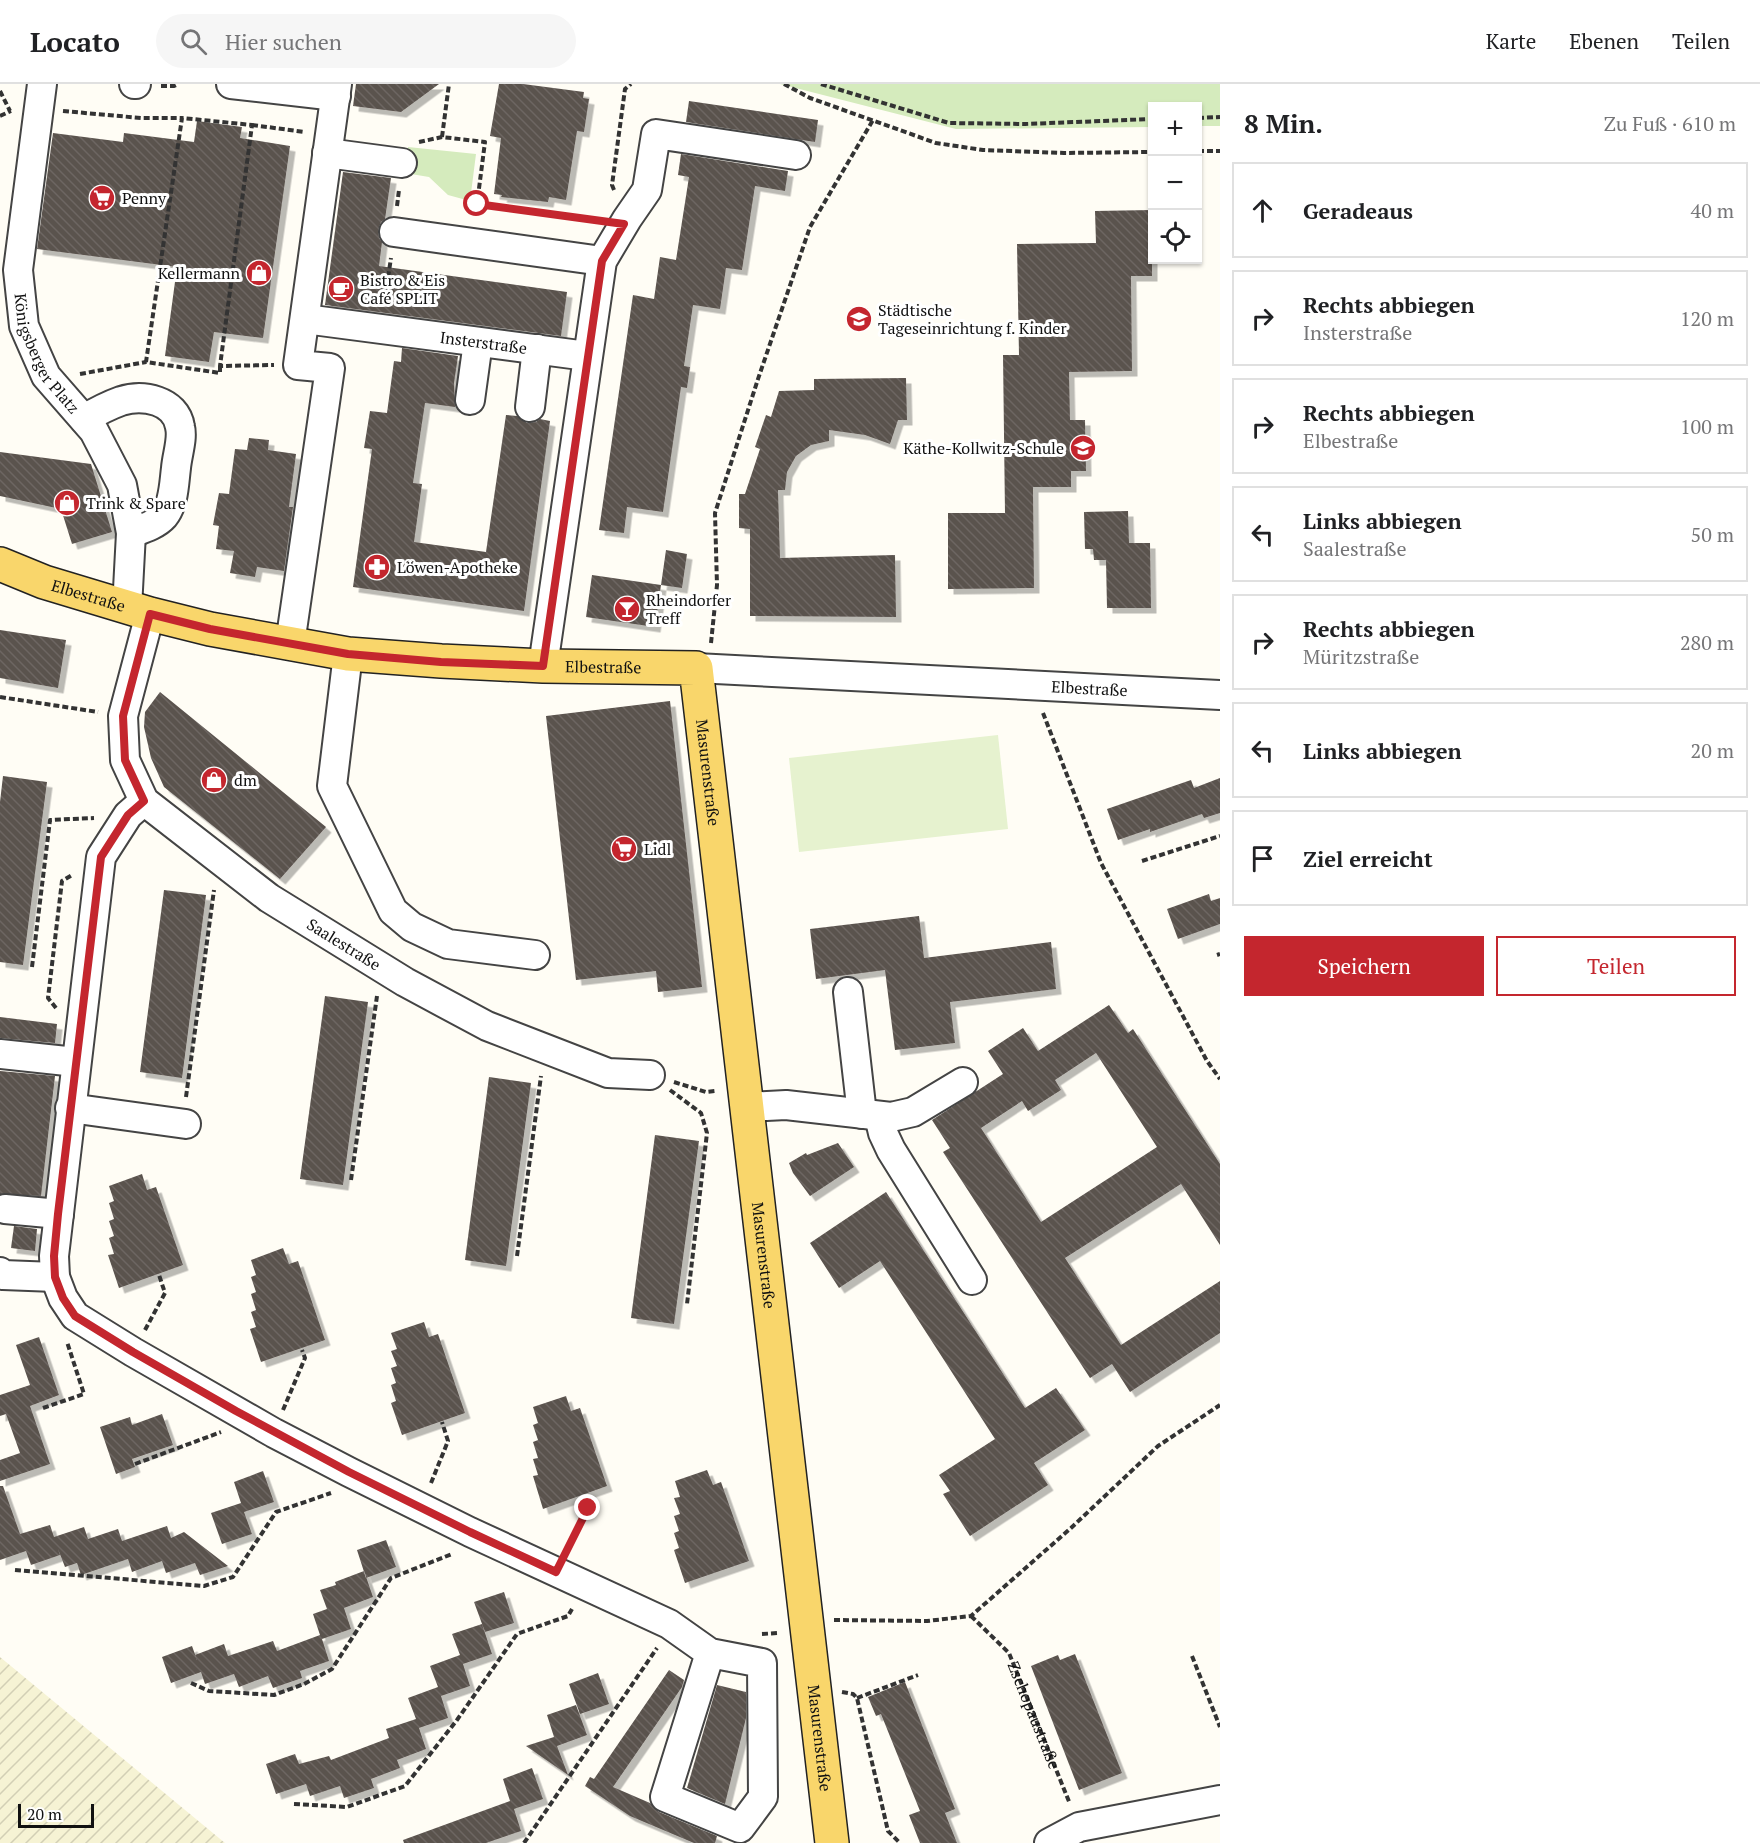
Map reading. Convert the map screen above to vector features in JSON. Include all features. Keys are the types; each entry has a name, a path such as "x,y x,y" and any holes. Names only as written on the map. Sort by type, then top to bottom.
{"main road":[{"name":"Elbestraße","path":"0,564 44,582 139,611 210,629 348,654 441,662 702,668"},
{"name":"Masurenstraße","path":"702,668 747,1107 832,1843"}],"street":[{"path":"231,84 336,90 298,364 330,368 290,644"},
{"name":"Königsberger Platz","path":"40,96 18,270 24,326 46,376 94,431 122,485 132,534 139,611"},
{"path":"543,666 602,261 646,190 656,135 796,155"},
{"path":"328,144 402,162"},
{"path":"394,232 602,261"},
{"name":"Insterstraße","path":"304,319 587,356"},
{"path":"470,400 478,342"},
{"path":"530,407 537,350"},
{"path":"84,419 124,400 148,399 169,405 178,416 181,429 171,504 164,516 151,526 132,534"},
{"name":"Saalestraße","path":"139,611 123,716 125,760 136,808 218,860 269,898 381,968 487,1026 608,1073 650,1075"},
{"path":"348,654 332,786 393,911 412,927 448,944 535,955"},
{"name":"Elbestraße","path":"702,668 1220,695"},
{"path":"136,808 101,857 70,1108 54,1256 55,1277 63,1298 75,1316 274,1433 420,1508 669,1624 710,1653 762,1663 763,1797 740,1828 665,1797 710,1653"},
{"path":"848,992 871,1115 972,1280"},
{"path":"0,1054 76,1062"},
{"path":"747,1107 786,1105 891,1117 913,1112 963,1082"},
{"path":"70,1108 186,1124"},
{"path":"5,1209 58,1214"},
{"path":"0,1272 3,1275 55,1277"},
{"path":"1049,1843 1079,1827 1220,1800"}],"path":[{"path":"449,84 442,137 485,142 477,204 625,222 612,185 625,89 631,84"},
{"path":"784,84 810,98 936,143 983,150 1064,153 1148,152"},
{"path":"821,84 950,123 1025,124 1148,119"},
{"path":"0,91 10,111"},
{"path":"40,96 141,118 182,118 252,125 328,144"},
{"path":"1202,118 1220,117"},
{"path":"146,362 182,118"},
{"path":"702,668 717,585 715,513 810,227 873,120"},
{"path":"58,390 82,373 146,362 220,373 252,125"},
{"path":"1202,151 1220,151"},
{"path":"220,366 298,364"},
{"path":"1042,685 1043,718 1101,863 1207,1061 1220,1079"},
{"path":"0,697 123,716"},
{"path":"32,967 50,820 136,808"},
{"path":"1142,861 1220,836"},
{"path":"186,1124 187,1089 218,860"},
{"path":"351,1180 381,968"},
{"path":"517,1256 545,1048"},
{"path":"650,1075 706,1092 717,1091"},
{"path":"650,1075 701,1113 706,1134 687,1304"},
{"path":"133,1352 165,1293 159,1275"},
{"path":"43,1408 84,1394 64,1333 75,1316"},
{"path":"274,1433 305,1358 302,1350"},
{"path":"806,1620 927,1621 971,1616 1071,1528 1158,1446 1220,1405"},
{"path":"135,1464 228,1430 236,1411"},
{"path":"420,1508 448,1442 442,1422"},
{"path":"15,1570 204,1586 233,1576 276,1512 340,1490 349,1472"},
{"path":"556,1572 588,1508 584,1497"},
{"path":"190,1683 208,1691 274,1695 304,1684 332,1669 391,1578 462,1550 470,1532"},
{"path":"294,1804 347,1807 405,1786 457,1720 517,1634 568,1616 597,1591"},
{"name":"Zschopaustraße","path":"971,1616 1009,1653 1079,1827"},
{"path":"524,1843 663,1640"},
{"path":"1192,1656 1220,1727"},
{"path":"857,1698 918,1675"},
{"path":"833,1690 853,1694 857,1698 888,1831 900,1843"}],"shaded area":[{"path":"0,1657 225,1843 0,1843"}],"green space":[{"path":"780,84 1220,84 1220,126 1202,126 1202,102 1148,102 1148,127 956,129"},
{"path":"408,147 476,154 470,201 448,195 429,177 405,173"},
{"path":"998,735 1008,829 799,852 789,758"}],"building":[{"path":"356,84 439,84 401,112 353,106"},
{"path":"499,84 523,84 584,92 583,98 589,99 584,132 577,131 566,200 549,197 548,202 501,197 502,195 494,194 501,138 490,136"},
{"path":"689,101 818,120 815,142 686,122"},
{"path":"197,121 242,127 240,138 290,146 263,338 214,332 209,362 165,356 177,267 37,249 53,133 123,142 124,133 194,142"},
{"path":"681,154 788,171 785,191 755,186 742,270 726,268 720,309 693,305 684,366 690,367 687,388 681,387 663,512 627,507 624,533 599,530 633,295 654,299 660,257 676,260 689,177 678,175"},
{"path":"343,172 391,178 385,219 378,230 382,242 379,266 567,292 561,336 325,305"},
{"path":"1148,210 1148,264 1152,264 1152,276 1131,276 1132,371 1069,372 1070,420 1085,420 1086,471 1071,471 1071,487 1033,487 1034,588 948,589 948,513 1005,513 1003,355 1019,355 1017,244 1096,243 1095,211"},
{"path":"402,348 458,356 454,383 455,407 425,403 413,483 422,484 414,542 486,552 506,415 517,416 527,423 540,419 550,421 524,611 353,587 372,449 364,448 370,411 387,413 394,361 401,362"},
{"path":"906,378 907,420 898,420 890,444 865,435 829,430 829,441 811,445 796,456 787,472 785,490 778,490 780,558 895,555 896,617 750,616 750,529 739,528 739,494 745,494 760,449 755,447 766,415 771,417 779,391 814,390 814,379"},
{"path":"249,438 269,440 268,450 296,454 289,507 293,507 284,571 257,567 255,577 230,573 234,551 216,549 219,526 213,525 219,493 229,494 235,449 247,450"},
{"name":"Trink & Spare","path":"0,452 91,464 112,532 72,544 61,509 0,496"},
{"path":"1128,511 1129,543 1150,543 1151,608 1107,608 1106,560 1094,560 1093,549 1085,549 1084,512"},
{"path":"666,550 687,554 682,588 661,585"},
{"path":"592,575 661,585 655,627 586,617"},
{"path":"0,630 66,640 58,688 0,678"},
{"name":"dm","path":"160,692 326,827 280,879 164,787 151,758 144,727 145,712"},
{"name":"Lidl","path":"670,701 702,987 658,992 656,971 576,980 546,716"},
{"path":"3,776 47,782 23,965 0,962 0,802"},
{"path":"1220,778 1220,813 1204,818 1202,814 1150,832 1150,829 1118,840 1107,809 1191,780 1194,788"},
{"path":"164,890 206,895 182,1078 140,1072"},
{"path":"1209,894 1211,901 1220,898 1220,924 1178,939 1167,909"},
{"path":"919,916 924,958 1051,942 1056,989 950,1002 955,1043 895,1050 885,970 816,979 810,929"},
{"path":"325,996 368,1002 343,1185 300,1179"},
{"path":"1109,1005 1128,1033 1133,1029 1220,1164 1220,1245 1181,1184 1065,1258 1121,1345 1220,1281 1220,1333 1130,1392 1112,1364 1090,1378 943,1152 950,1148 932,1120 1003,1074 988,1051 1023,1028 1038,1051","holes":["1096,1053 1157,1147 1041,1222 981,1128 1022,1101 1028,1111 1061,1090 1055,1080"]},
{"path":"0,1017 57,1024 55,1043 0,1038"},
{"path":"0,1071 55,1076 41,1196 0,1194"},
{"path":"489,1077 531,1083 506,1266 465,1260"},
{"path":"655,1135 699,1141 674,1324 631,1318"},
{"path":"838,1143 854,1167 810,1196 793,1173 789,1163 806,1153 807,1155"},
{"path":"142,1174 147,1190 156,1187 183,1265 119,1288 108,1255 114,1254 109,1238 114,1236 109,1221 114,1219 109,1203 114,1201 109,1186"},
{"path":"886,1192 1025,1408 1056,1388 1085,1430 1034,1463 1048,1485 970,1536 943,1494 950,1491 939,1475 995,1439 880,1261 839,1288 810,1243"},
{"path":"14,1226 37,1229 35,1251 11,1248"},
{"path":"283,1248 289,1264 298,1261 325,1340 261,1362 250,1329 256,1327 251,1312 256,1310 251,1294 256,1292 251,1277 256,1275 251,1260"},
{"path":"424,1322 429,1337 438,1334 465,1413 402,1435 391,1403 396,1401 391,1385 396,1383 391,1368 397,1366 391,1351 397,1349 391,1333"},
{"path":"39,1337 59,1395 30,1406 50,1464 0,1481 0,1460 20,1453 6,1414 0,1416 0,1395 30,1385 16,1345"},
{"path":"566,1396 571,1411 580,1408 607,1486 543,1509 533,1476 538,1475 533,1459 538,1458 533,1442 538,1440 533,1425 538,1423 533,1407"},
{"path":"162,1414 173,1445 132,1459 135,1467 116,1474 100,1427 130,1417 132,1425"},
{"path":"707,1470 713,1485 721,1482 749,1561 685,1583 674,1550 679,1548 674,1533 679,1531 674,1516 680,1514 674,1498 680,1497 675,1481"},
{"path":"263,1471 274,1502 244,1512 252,1534 222,1544 211,1513 241,1503 234,1482"},
{"path":"0,1486 3,1486 20,1534 50,1525 54,1537 84,1527 88,1539 118,1529 122,1541 167,1526 171,1538 184,1532 228,1566 200,1575 195,1563 166,1573 162,1561 132,1572 128,1559 81,1575 77,1563 65,1567 58,1549 60,1555 31,1565 26,1551 0,1560"},
{"path":"386,1540 396,1567 366,1578 357,1550"},
{"path":"364,1571 373,1597 344,1608 351,1629 322,1639 329,1661 300,1671 302,1678 273,1688 268,1676 239,1687 234,1674 205,1684 201,1672 171,1683 162,1657 192,1646 195,1655 224,1644 228,1656 273,1641 277,1651 320,1635 313,1614 327,1609 320,1590"},
{"path":"504,1592 514,1623 485,1632 474,1602"},
{"path":"482,1624 492,1654 463,1664 470,1686 441,1696 448,1718 419,1728 426,1749 397,1760 400,1768 371,1779 374,1788 344,1798 340,1786 310,1796 306,1784 276,1794 266,1764 295,1754 299,1764 329,1756 331,1760 389,1738 386,1729 416,1719 408,1698 438,1687 430,1666 460,1655 452,1634"},
{"path":"1075,1654 1122,1773 1079,1790 1031,1666 1058,1655 1060,1660"},
{"path":"669,1670 684,1680 682,1687 613,1787 650,1803 659,1812 717,1836 715,1843 694,1843 630,1816 585,1786 590,1777 594,1779"},
{"path":"598,1673 609,1704 580,1714 569,1684"},
{"path":"905,1682 955,1809 945,1813 957,1843 920,1843 909,1815 920,1811 881,1714 876,1716 868,1697"},
{"path":"717,1685 746,1692 746,1718 725,1804 687,1788"},
{"path":"576,1705 587,1735 557,1746 568,1775 526,1746 554,1737 547,1715"},
{"path":"532,1768 543,1799 514,1809 521,1831 486,1843 404,1843 403,1840 510,1801 503,1779"}],"place":[{"name":"Penny","path":"102,198"},
{"name":"Kellermann","path":"259,273"},
{"name":"Bistro & Eis Café SPLIT","path":"341,289"},
{"name":"Städtische Tageseinrichtung f. Kinder","path":"859,319"},
{"name":"Käthe-Kollwitz-Schule","path":"1083,448"},
{"name":"Trink & Spare","path":"67,503"},
{"name":"Löwen-Apotheke","path":"377,567"},
{"name":"Rheindorfer Treff","path":"627,609"},
{"name":"dm","path":"214,780"},
{"name":"Lidl","path":"624,849"}],"route":[{"path":"477,204 624,224 602,261 543,666 441,662 348,654 210,629 150,614 123,716 125,760 144,801 128,815 101,857 58,1214 54,1256 55,1277 63,1298 75,1316 133,1352 274,1433 470,1532 556,1572 588,1508"}]}
